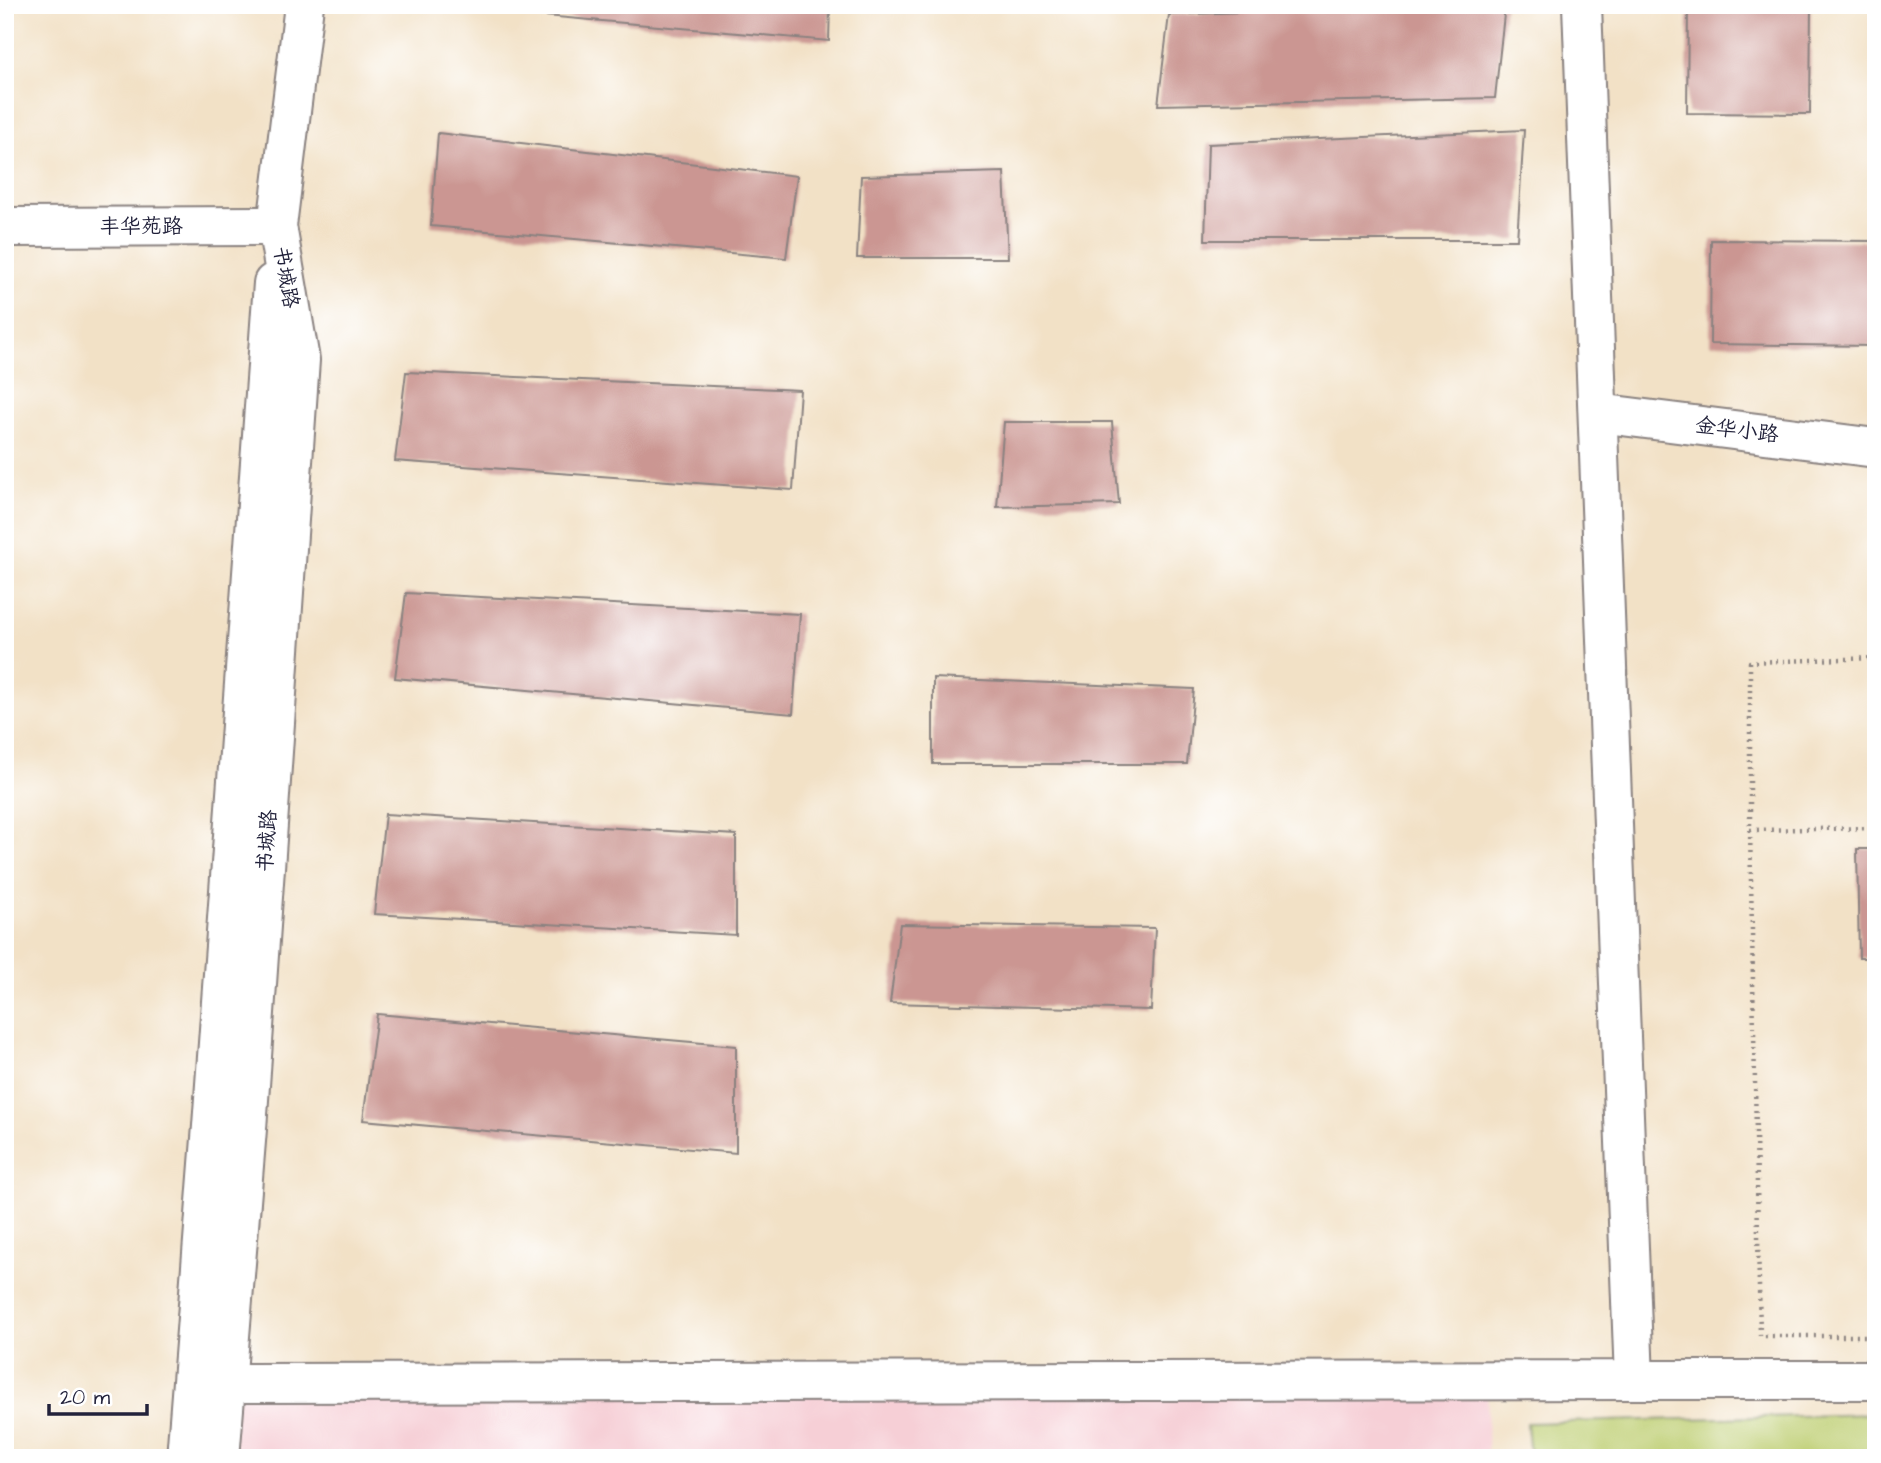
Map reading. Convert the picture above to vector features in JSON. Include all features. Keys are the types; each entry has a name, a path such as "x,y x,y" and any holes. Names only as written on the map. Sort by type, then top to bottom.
{"street":[{"name":"书城路","path":"186,1458 265,372 296,5"},
{"name":"书城路","path":"220,1458 247,1129 300,360 277,226 304,5"},
{"path":"1582,5 1634,1380"},
{"name":"丰华苑路","path":"5,227 277,226"},
{"name":"金华小路","path":"1598,413 1876,448"},
{"path":"226,1383 1876,1380"}],"path":[{"path":"1876,658 1750,662 1750,830 1760,1336 1876,1336"},
{"path":"1750,830 1876,828"}],"shaded area":[{"path":"1488,1380 1487,1458 220,1458 226,1383"}],"green space":[{"path":"1876,1414 1876,1458 1530,1458 1527,1423"}],"building":[{"path":"457,5 830,5 829,41 456,8"},
{"path":"1409,5 1505,5 1495,98 1158,105 1169,15"},
{"path":"1688,5 1811,5 1810,114 1687,113"},
{"path":"1524,130 1517,240 1205,240 1208,144"},
{"path":"438,133 797,176 786,258 431,226"},
{"path":"1004,172 1008,258 857,258 861,176"},
{"path":"1711,240 1876,241 1876,346 1710,344"},
{"path":"406,372 800,390 793,490 395,461"},
{"path":"1004,422 1112,422 1119,504 997,507"},
{"path":"406,593 800,614 793,714 395,678"},
{"path":"933,678 1194,689 1187,764 933,764"},
{"path":"385,814 736,835 736,935 374,914"},
{"path":"1857,849 1876,849 1876,958 1859,958"},
{"path":"900,924 1155,928 1151,1010 890,1003"},
{"path":"377,1014 736,1046 736,1153 363,1120"}]}
